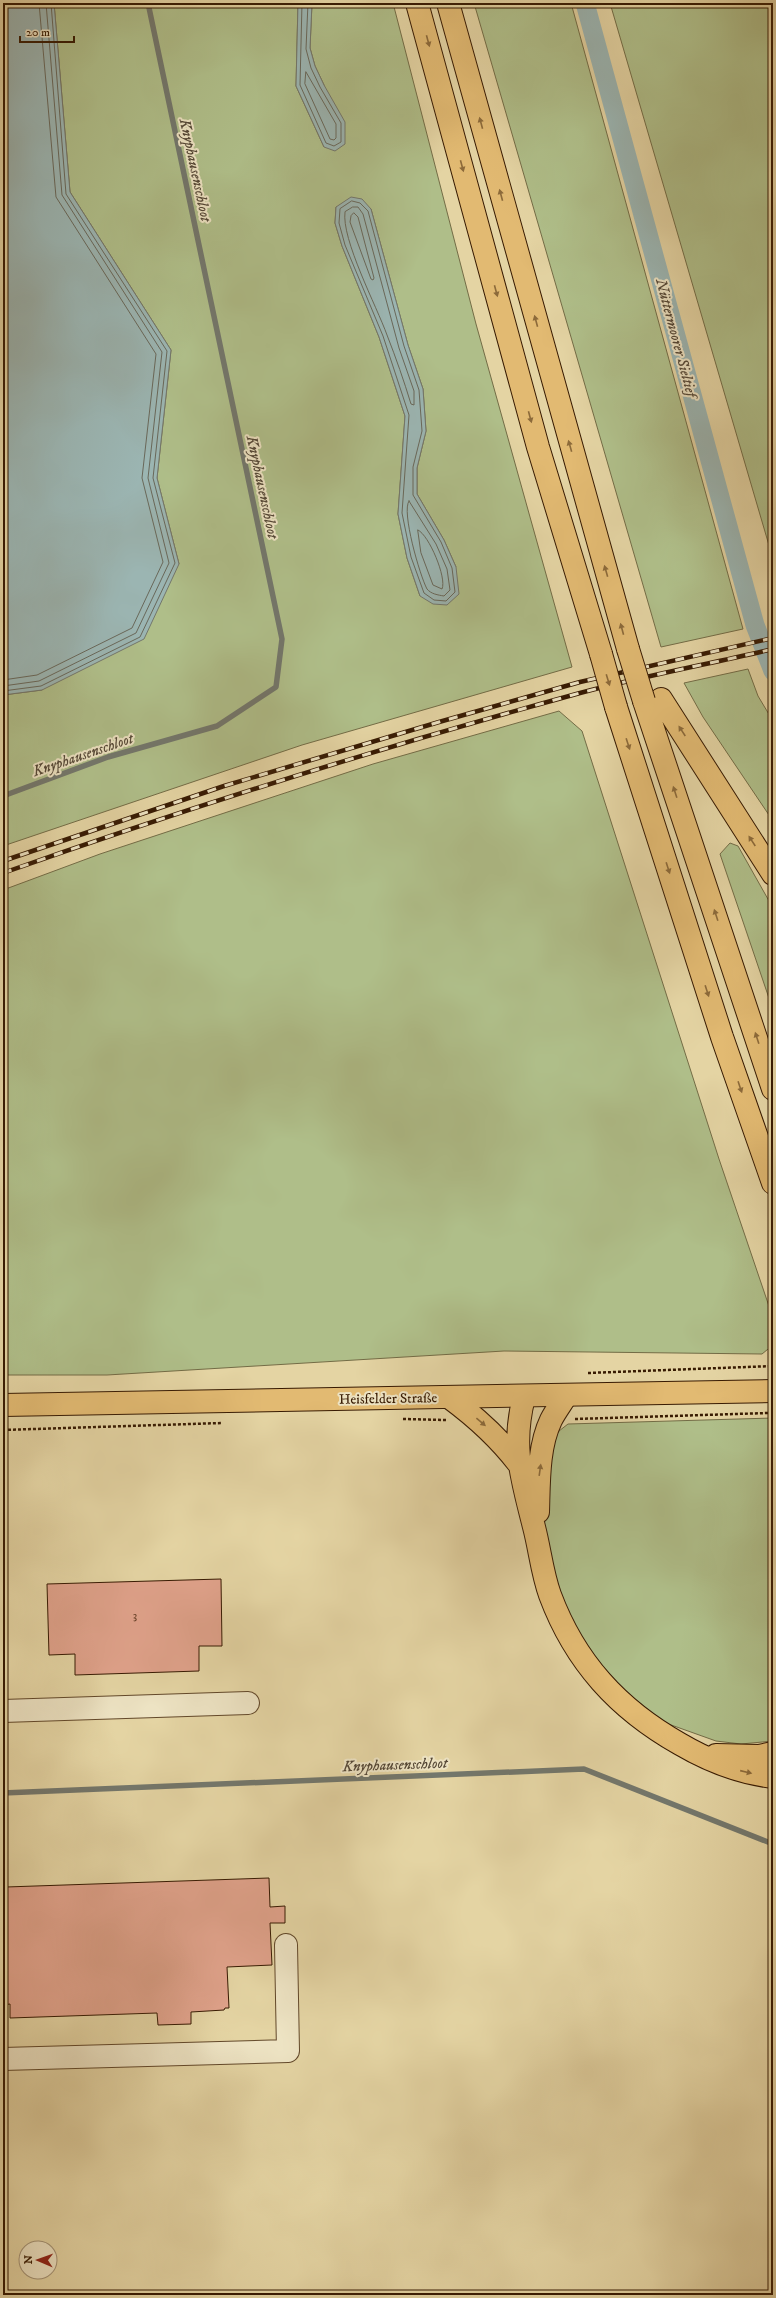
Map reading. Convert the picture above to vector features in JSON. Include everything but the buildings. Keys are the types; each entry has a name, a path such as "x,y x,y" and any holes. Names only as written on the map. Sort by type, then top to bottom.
{"main road":[{"path":"417,3 538,447 600,654 722,1037 773,1183"},
{"path":"448,3 637,677 773,874"},
{"path":"652,700 773,1089"},
{"name":"Heisfelder Straße","path":"3,1405 524,1397 773,1391"},
{"path":"536,1537 539,1480 544,1441 551,1420 566,1396"},
{"path":"524,1397 518,1419 518,1463 541,1563 556,1610 577,1649 599,1680 620,1703 644,1722 697,1754 731,1769 773,1777"},
{"path":"450,1398 481,1421 501,1440 518,1463"},
{"path":"697,1754 741,1756 773,1753"}],"lane":[{"path":"3,1711 248,1703"},
{"path":"3,2059 288,2051 286,1945"}],"path":[{"path":"551,1420 773,1413"},
{"path":"398,1419 450,1420"},
{"path":"3,1430 225,1423"}],"green space":[{"path":"54,3 298,3 296,86 324,147 324,85 315,66 310,48 312,3 393,3 476,324 572,667 302,745 3,846 3,695 42,690 179,564 157,478 171,350 70,192","holes":["336,207 371,209 408,345 423,389 426,431 417,468 417,494 444,540 456,567 420,596 407,558 398,514 405,416 379,337 342,246 335,223"]},
{"path":"474,3 571,3 743,629 661,647"},
{"path":"610,3 773,3 773,559"},
{"path":"748,669 758,696 773,721 773,821 703,717 684,683"},
{"path":"559,711 582,731 719,1159 773,1318 773,1345 762,1354 504,1351 107,1375 3,1375 3,890 100,854 373,764"},
{"path":"730,843 738,846 773,908 773,1010 720,854"},
{"path":"773,1418 773,1741 741,1744 716,1741 660,1721 608,1678 572,1625 555,1577 545,1532 544,1514 549,1448 559,1431 568,1424"}],"water":[{"path":"3,3 54,3 70,192 171,350 157,478 179,564 144,639 42,690 3,695"},
{"path":"298,3 312,3 310,48 315,66 345,122 345,144 335,151 324,147 296,86"},
{"path":"351,197 362,199 371,209 408,345 423,389 426,431 417,468 417,494 444,540 456,567 459,594 447,605 433,604 420,596 407,558 398,514 405,416 379,337 342,246 335,223 336,207"}],"waterway":[{"name":"Knyphausenschloot","path":"3,796 108,757 217,726 276,687 282,639 148,3"},
{"name":"Nüttermoorer Sieltief","path":"585,3 755,625 773,671"},
{"name":"Knyphausenschloot","path":"3,1793 584,1769 773,1844"}],"railway":[{"path":"3,861 224,786 439,722 580,682 773,638"},
{"path":"3,873 146,824 290,778 507,713 604,687 773,649"}]}
